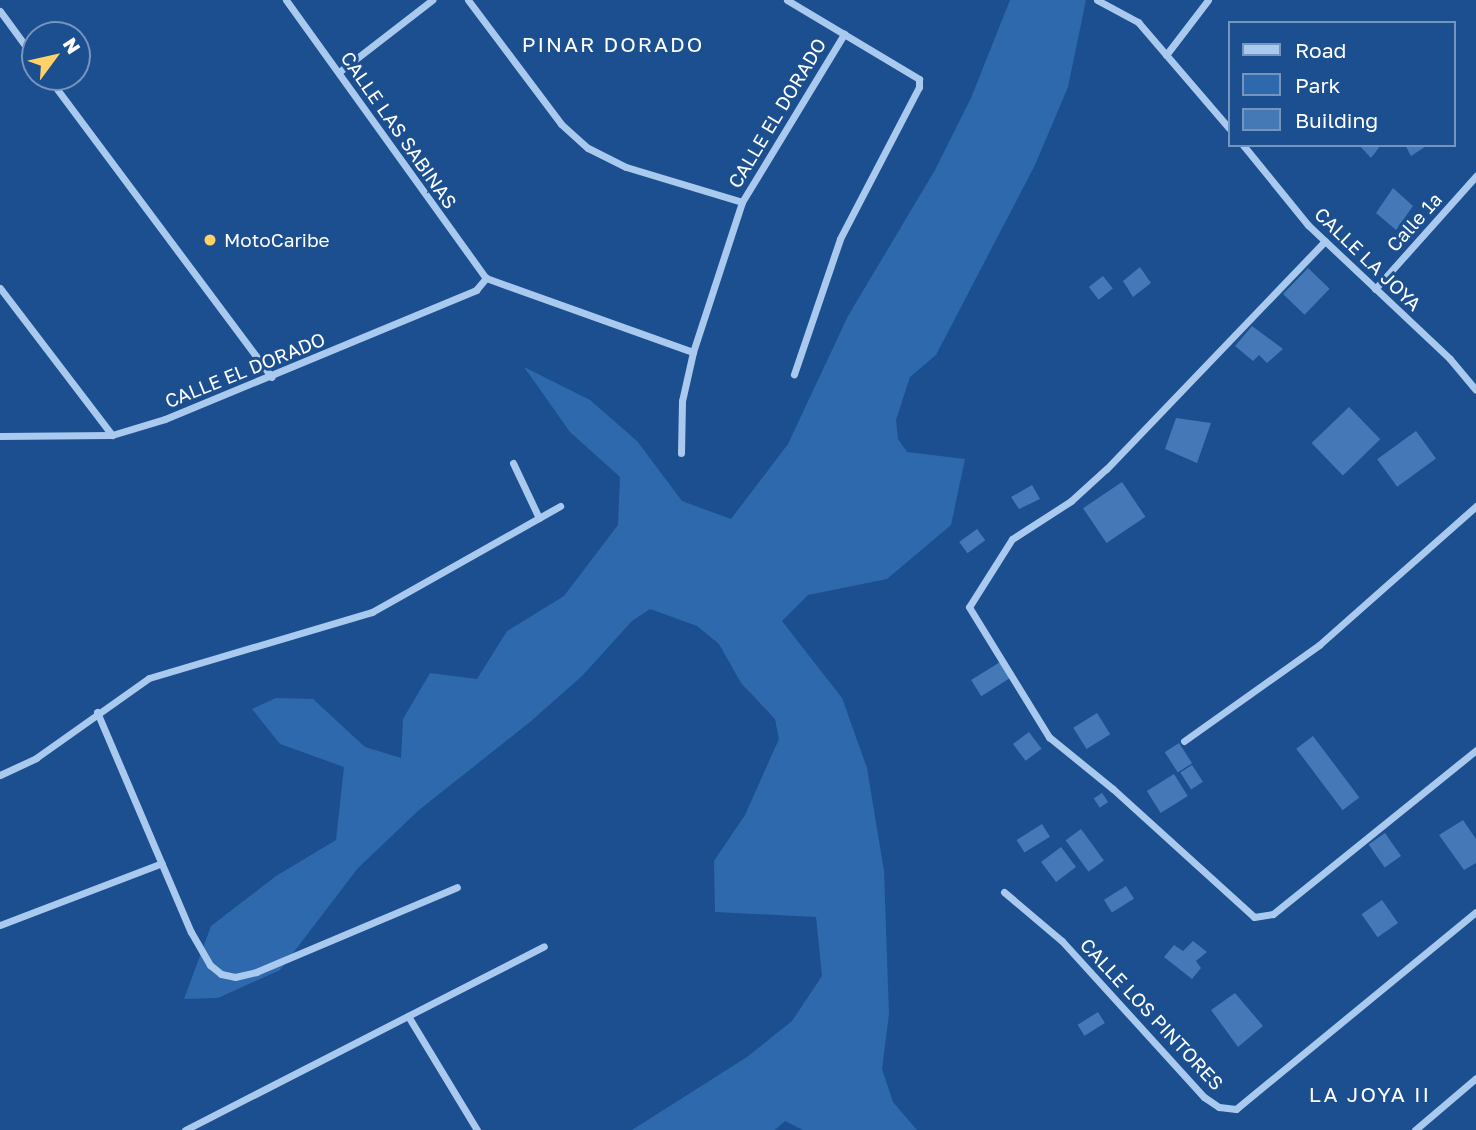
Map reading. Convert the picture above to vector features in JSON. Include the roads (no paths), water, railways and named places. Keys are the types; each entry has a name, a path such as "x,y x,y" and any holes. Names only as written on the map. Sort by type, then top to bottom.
{"street":[{"name":"CALLE LAS SABINAS","path":"286,0 485,278"},
{"path":"340,72 432,0"},
{"path":"468,0 561,124 588,148 626,167 742,202"},
{"path":"787,0 915,73 919,87 839,239 794,374"},
{"path":"1097,0 1138,22 1228,127"},
{"path":"1166,55 1208,0"},
{"path":"0,11 21,40"},
{"name":"CALLE EL DORADO","path":"681,453 682,401 693,352 742,202 844,34"},
{"path":"58,91 272,377"},
{"name":"CALLE LA JOYA","path":"1245,147 1325,241 1476,390"},
{"name":"Calle 1ª","path":"1375,289 1476,176"},
{"path":"1325,241 1106,469 1071,501 1012,539 969,607 1049,737 1113,789 1254,917 1273,914 1476,750"},
{"path":"485,278 693,352"},
{"name":"CALLE EL DORADO","path":"0,436 112,435 272,377 476,290 485,278"},
{"path":"0,288 112,435"},
{"path":"513,463 539,518"},
{"path":"0,775 36,758 97,712 149,678 372,612 560,506"},
{"path":"1184,741 1319,645 1476,506"},
{"path":"97,712 200,948 221,974 235,977 457,887"},
{"path":"0,925 162,863"},
{"name":"CALLE LOS PINTORES","path":"1004,892 1062,941 1204,1097 1219,1107 1236,1109 1473,914"},
{"path":"1473,914 1476,924"},
{"path":"185,1130 544,946"},
{"path":"408,1016 477,1130"},
{"path":"1415,1130 1476,1078"}],"place":[{"name":"MotoCaribe","path":"210,240"}],"district":[{"name":"PINAR DORADO","path":"613,44"},
{"name":"LA JOYA II","path":"1370,1094"}]}
